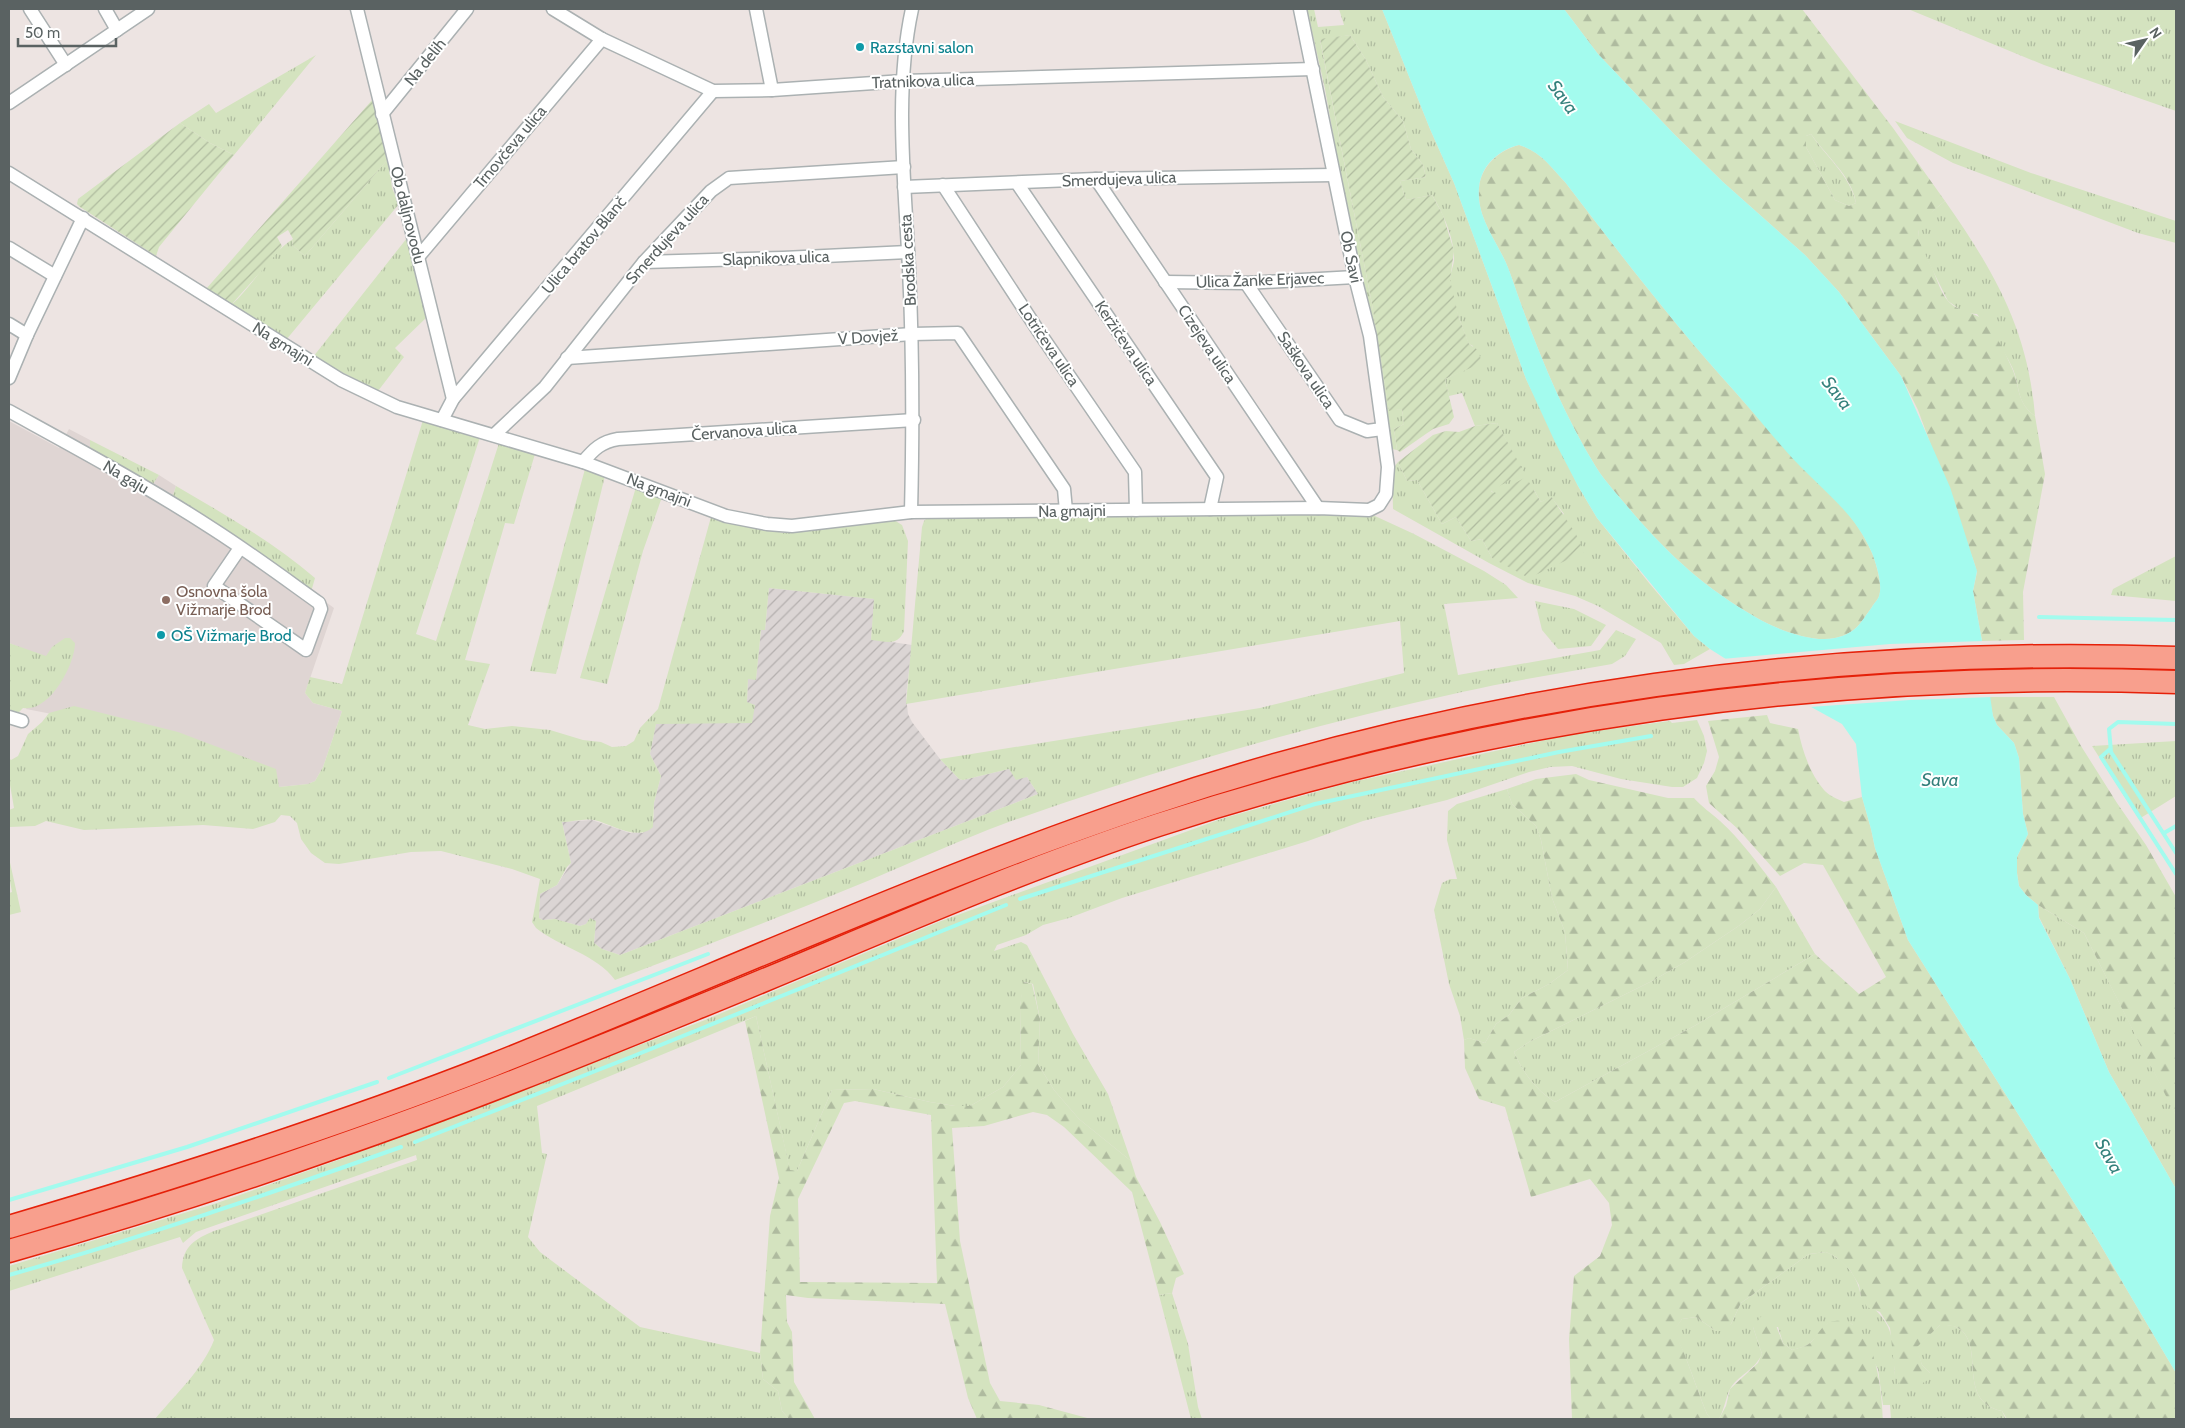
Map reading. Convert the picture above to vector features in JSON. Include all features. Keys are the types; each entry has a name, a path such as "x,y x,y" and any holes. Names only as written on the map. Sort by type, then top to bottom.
{"highway":[{"path":"9,1227 212,1165 414,1095 616,1016 958,875 1151,803 1291,761 1461,720 1578,697 1671,682 1866,663 2044,656 2176,658"},
{"path":"9,1251 206,1192 334,1148 449,1106 698,1008 935,908 1158,825 1316,779 1452,746 1616,714 1683,705 1877,686 2058,679 2176,682"}],"street":[{"path":"30,9 66,65"},
{"path":"105,9 117,30"},
{"path":"11,97 66,65 148,9"},
{"name":"Ob daljnovodu","path":"357,9 453,399"},
{"name":"Na delih","path":"382,114 467,9"},
{"name":"Tratnikova ulica","path":"553,9 602,39 713,91 772,90 904,81 1313,68"},
{"path":"756,9 772,90"},
{"name":"Brodska cesta","path":"911,512 914,420 912,334 904,187 904,81 906,36 912,9"},
{"name":"Ob Savi","path":"1300,9 1355,277 1370,336 1388,478 1386,494 1379,505"},
{"name":"Trnovčeva ulica","path":"419,256 602,39"},
{"name":"Ulica bratov Blanč","path":"453,399 713,91"},
{"name":"Smerdujeva ulica","path":"494,435 545,387 644,262 712,191 729,178 904,167"},
{"name":"Na gmajni","path":"9,173 341,380 397,407 583,462 726,516 767,524 792,526 911,512 1066,512 1318,508 1369,510 1379,505"},
{"name":"Smerdujeva ulica","path":"904,187 1096,179 1334,174"},
{"name":"Cizejeva ulica","path":"1096,179 1318,508"},
{"name":"Keržičeva ulica","path":"1016,182 1217,477 1210,509"},
{"name":"Lotričeva ulica","path":"943,185 1135,472 1136,510"},
{"path":"9,378 27,335 83,218"},
{"path":"9,248 55,276"},
{"name":"Slapnikova ulica","path":"644,262 908,252"},
{"name":"Ulica Žanke Erjavec","path":"1165,282 1246,283 1355,277"},
{"name":"Saškova ulica","path":"1246,283 1340,420 1367,431 1382,429"},
{"path":"9,324 27,335"},
{"name":"V Dovjež","path":"567,358 912,334 958,333 1064,488 1066,512"},
{"path":"442,420 453,399"},
{"name":"Na gaju","path":"9,411 129,478 240,548 319,603 321,609 306,650 214,586 240,548"},
{"name":"Červanova ulica","path":"583,462 596,447 612,440 914,420"},
{"path":"9,717 22,721"}],"shaded area":[{"name":"Osnovna šola Vižmarje Brod","path":"9,421 59,448 69,429 90,440 90,447 95,452 153,484 159,475 176,486 173,495 256,551 334,608 305,693 313,703 342,711 323,767 315,781 308,784 279,787 135,730 26,709 51,660 9,643"},
{"path":"769,588 875,599 871,639 912,645 906,696 908,714 940,759 959,779 963,780 1009,769 1027,777 1038,794 620,955 602,949 594,943 596,921 580,926 555,919 543,920 539,918 540,894 557,885 571,863 562,822 592,820 630,833 643,833 654,817 654,803 661,776 650,754 656,723 747,702 748,678 756,679 761,630 765,630"}],"green space":[{"path":"1307,9 1314,9 1318,27 1344,25 1339,9 1382,9 1430,129 1454,183 1526,379 1578,486 1597,518 1649,583 1694,636 1710,649 1684,664 1674,665 1661,643 1598,606 1575,596 1528,583 1393,509 1392,470 1398,462 1407,481 1417,480 1442,524 1456,517 1471,541 1482,539 1492,558 1564,514 1551,497 1541,502 1534,490 1495,495 1491,490 1523,472 1497,423 1475,426 1462,393 1449,396 1445,379 1475,365 1473,346 1469,344 1454,303 1450,278 1454,261 1453,244 1444,218 1432,195 1406,200 1400,181 1426,177 1423,165 1411,149 1403,121 1383,97 1366,60 1350,35 1320,40 1372,304 1389,410 1402,409 1404,424 1394,429 1397,450 1392,449 1388,443 1325,89"},
{"path":"1564,9 1802,9 1893,128 1945,201 1926,218 1919,232 1922,247 1941,290 1952,305 1978,316 1987,323 2009,361 2024,405 2035,416 2045,474 2023,592 2024,640 1982,641 1973,591 1977,572 1974,562 1918,410 1901,376 1839,292 1805,255 1723,182 1674,134 1598,54","holes":["1811,134 1844,175 1854,193 1856,203 1849,206 1835,200 1806,147 1806,136"]},
{"path":"1908,9 2176,9 2176,111 2044,65"},
{"path":"1350,35 1366,60 1383,97 1403,121 1411,149 1423,165 1426,177 1400,181 1406,200 1432,195 1443,215 1454,251 1450,280 1459,318 1469,344 1478,350 1482,363 1445,379 1454,417 1449,424 1433,429 1400,452 1397,450 1394,429 1404,424 1402,409 1389,411 1372,304 1320,39"},
{"path":"316,55 234,155 210,143 180,123 209,104 216,113"},
{"path":"373,99 388,159 305,256 292,245 293,239 288,230 277,237 282,246 279,251 231,305 206,289"},
{"path":"1895,121 2031,173 2176,221 2176,243 2138,233 1953,163 1907,138"},
{"path":"180,123 210,143 234,155 159,247 156,256 77,204 78,199"},
{"path":"1811,134 1849,184 1856,203 1849,206 1835,200 1806,147 1806,136"},
{"path":"1519,145 1533,151 1550,165 1714,369 1849,514 1874,557 1880,587 1877,600 1861,623 1853,630 1835,638 1816,639 1805,637 1774,626 1738,607 1705,583 1675,557 1632,512 1600,473 1558,396 1527,321 1505,260 1481,210 1479,199 1480,180 1487,166 1498,155"},
{"path":"388,159 392,188 399,204 286,340 231,305 247,289 276,253 293,239 292,245 305,256"},
{"path":"1945,201 1979,252 2006,302 2025,356 2035,416 2021,399 2015,374 2009,360 1977,314 1965,313 1948,301 1918,241 1919,227 1924,218"},
{"path":"407,238 428,316 395,348 404,357 378,391 313,357"},
{"path":"423,420 480,437 416,634 436,641 499,443 535,454 514,524 505,523 465,660 490,664 468,725 485,729 512,726 550,730 583,740 601,742 612,747 626,746 634,741 640,728 658,709 711,517 783,533 894,520 902,525 908,541 904,631 898,639 890,642 871,640 874,599 769,588 765,630 761,630 756,680 748,679 747,702 755,705 752,723 656,724 650,754 661,776 654,803 653,827 647,831 640,833 624,831 594,820 562,822 571,863 557,885 540,894 539,918 543,920 555,919 580,926 586,924 590,918 596,921 594,943 602,949 620,955 1038,794 1027,777 1016,780 1009,769 963,780 959,779 940,759 1260,708 1404,673 1400,621 906,704 922,527 928,517 1351,513 1375,516 1484,571 1506,585 1518,598 1444,604 1458,675 1600,650 1616,630 1636,639 1625,656 1612,664 1480,688 1346,719 1232,750 1118,785 1006,823 806,906 615,980 598,964 536,928 532,922 540,879 512,869 441,851 411,852 339,864 325,863 311,853 301,839 297,823 290,816 281,815 275,822 253,829 203,825 84,830 46,821 35,826 9,827 9,810 14,808 9,779 9,758 11,760 18,756 28,734 49,713 74,706 178,732 276,769 279,787 308,784 315,781 323,767 342,711 313,703 305,693 310,677 342,684"},
{"path":"1497,423 1524,472 1491,491 1495,494 1526,477 1541,502 1551,496 1576,534 1584,552 1529,578 1492,558 1482,539 1471,541 1456,517 1442,524 1417,480 1407,481 1398,462 1433,435 1446,431 1459,432 1475,426"},
{"path":"90,440 159,475 153,484 95,452 90,447"},
{"path":"585,469 605,476 556,674 530,671"},
{"path":"176,486 248,529 299,565 315,578 311,592 256,551 173,495"},
{"path":"636,487 662,497 643,551 607,684 580,678"},
{"path":"2176,556 2176,601 2111,595 2113,589"},
{"path":"1535,601 1574,609 1606,625 1591,646 1558,649 1542,630"},
{"path":"65,638 70,638 75,643 74,652 71,663 59,686 42,703 33,708 23,708 18,713 9,714 9,643 46,656 52,647"},
{"path":"1989,697 2054,697 2081,746 2146,845 2176,897 2176,1116 2084,933 2038,905 2019,886 2017,857 2028,834 2023,814 2019,758 2014,743 1997,725"},
{"path":"1767,715 1770,723 1798,729 1804,753 1811,769 1826,792 1844,802 1862,797 1875,848 1908,940 2097,1239 2176,1373 2176,1419 2007,1419 2002,1411 1988,1405 1979,1396 1975,1384 1970,1345 1965,1335 1952,1326 1940,1325 1917,1347 1922,1365 1930,1373 1928,1380 1919,1385 1899,1384 1895,1375 1890,1328 1880,1312 1867,1307 1861,1297 1859,1285 1850,1270 1836,1257 1826,1252 1809,1254 1741,1303 1731,1324 1722,1331 1716,1331 1696,1317 1682,1319 1674,1331 1707,1414 1711,1419 1572,1419 1569,1339 1574,1276 1600,1256 1612,1225 1609,1203 1590,1179 1531,1197 1505,1107 1479,1099 1465,1068 1464,1040 1469,1038 1485,1043 1496,1024 1509,1015 1522,998 1549,984 1568,970 1565,932 1552,898 1541,840 1536,826 1512,804 1507,789 1536,779 1576,774 1589,780 1668,798 1694,798 1735,836 1776,887 1760,909 1740,925 1685,962 1652,981 1529,1042 1514,1052 1531,1080 1555,1102 1696,1025 1815,954 1859,994 1886,977 1823,865 1804,863 1780,876 1738,829 1709,803 1706,786 1715,771 1719,757 1708,721"},
{"path":"1697,720 1704,736 1707,751 1697,778 1683,787 1621,779 1572,766 1550,767 1529,772 1447,800 1363,821 1308,841 1122,898 1069,918 1043,925 1026,935 997,945 994,951 1021,942 1027,945 1073,1034 1108,1094 1131,1161 1079,1119 1054,1090 1038,1064 1040,1019 1033,984 1024,982 1020,1006 1021,1065 1003,1087 970,1106 930,1102 873,1089 832,1090 797,1171 790,1171 756,1016 537,1106 542,1153 547,1154 528,1237 540,1252 640,1327 760,1353 763,1379 778,1391 782,1411 789,1419 155,1419 196,1371 214,1340 182,1268 185,1254 191,1244 214,1231 417,1160 416,1155 196,1232 183,1243 180,1237 9,1291 9,1266 217,1203 344,1158 705,1020 941,921 1221,819 1348,783 1573,734 1670,721 1672,723"},
{"path":"2176,741 2176,796 2139,819 2092,746"},
{"path":"1507,789 1512,804 1536,826 1541,840 1552,898 1565,932 1568,970 1549,984 1522,998 1509,1015 1496,1024 1485,1043 1469,1038 1464,1040 1460,1016 1449,984 1434,910 1442,883 1450,879 1457,879 1447,840 1448,811 1457,804"},
{"path":"9,858 21,912 9,915 9,893 12,892 9,876"},
{"path":"1776,887 1815,954 1696,1025 1555,1102 1531,1080 1514,1052 1529,1042 1652,981 1685,962 1740,925 1760,909"},
{"path":"2038,905 2084,933 2172,1107 2176,1116 2176,1189 2109,1072 2070,979 2039,917"},
{"path":"1023,982 1032,984 1040,1019 1038,1064 1054,1090 1079,1119 1131,1161 1136,1177 1160,1222 1184,1274 1176,1278 1172,1293 1159,1295 1132,1192 1064,1127 1047,1115 1033,1112 984,1126 952,1128 960,1241 990,1383 1000,1401 1039,1405 1091,1419 977,1419 968,1398 945,1304 808,1298 786,1295 787,1322 792,1332 794,1382 815,1419 789,1419 782,1411 778,1391 763,1379 760,1353 770,1216 779,1178 745,1021 756,1016 790,1170 797,1171 832,1090 873,1089 930,1102 970,1106 1003,1087 1021,1065 1020,1006","holes":["855,1101 931,1115 937,1283 800,1282 798,1199 844,1103"]},
{"path":"1826,1252 1845,1264 1857,1282 1861,1297 1886,1323 1892,1339 1895,1375 1930,1373 1922,1365 1916,1347 1940,1325 1954,1326 1965,1335 1970,1345 1975,1384 1979,1396 1988,1405 2002,1411 2006,1419 1891,1419 1890,1405 1883,1405 1878,1369 1852,1324 1835,1322 1826,1325 1808,1344 1792,1350 1783,1343 1778,1327 1753,1327 1762,1354 1759,1360 1733,1384 1719,1419 1711,1419 1707,1414 1687,1361 1673,1331 1682,1319 1696,1317 1716,1331 1731,1324 1741,1303 1809,1254"},
{"path":"1172,1293 1188,1344 1198,1407 1202,1419 1191,1419 1159,1295"},
{"path":"1771,1313 1783,1343 1792,1350 1808,1344 1824,1326 1831,1322 1849,1323 1860,1330 1874,1358 1881,1392 1883,1419 1719,1419 1726,1406 1730,1389 1758,1363 1762,1354 1753,1327 1763,1314"}],"water":[{"name":"Sava","path":"1382,9 1564,9 1598,54 1674,134 1723,182 1805,255 1839,292 1901,376 1950,487 1977,571 1973,591 1993,716 1997,725 2014,743 2019,758 2023,814 2028,834 2017,857 2019,886 2038,905 2039,918 2070,979 2109,1072 2176,1189 2176,1373 2097,1239 1908,940 1875,848 1862,797 1856,744 1842,724 1740,668 1710,649 1694,636 1597,518 1555,442 1526,379 1454,183 1430,129","holes":["1519,145 1545,160 1565,182 1692,343 1781,446 1844,510 1859,529 1872,553 1880,580 1880,591 1877,600 1861,623 1853,630 1835,638 1816,639 1805,637 1774,626 1738,607 1705,583 1675,557 1632,512 1600,473 1558,396 1527,321 1505,260 1481,210 1479,199 1480,180 1487,166 1498,155 1512,147"]}],"pier":[{"path":"1985,641 1992,697 1910,700 1810,707 1722,659 1890,644"}],"waterway":[{"path":"2039,617 2176,620"},
{"path":"2176,724 2118,722 2109,729 2111,752 2176,853"},
{"path":"1020,899 1315,804 1559,752 1651,736"},
{"path":"2110,749 2101,757 2176,874"},
{"path":"2164,833 2176,826"},
{"path":"415,1142 631,1057 1006,905"},
{"path":"389,1078 708,954"},
{"path":"9,1200 187,1147 377,1082"},
{"path":"9,1275 108,1246 401,1147"}],"place":[{"name":"Razstavni salon","path":"860,47"},
{"name":"Osnovna šola Vižmarje Brod","path":"166,600"},
{"name":"OŠ Vižmarje Brod","path":"161,635"}]}
